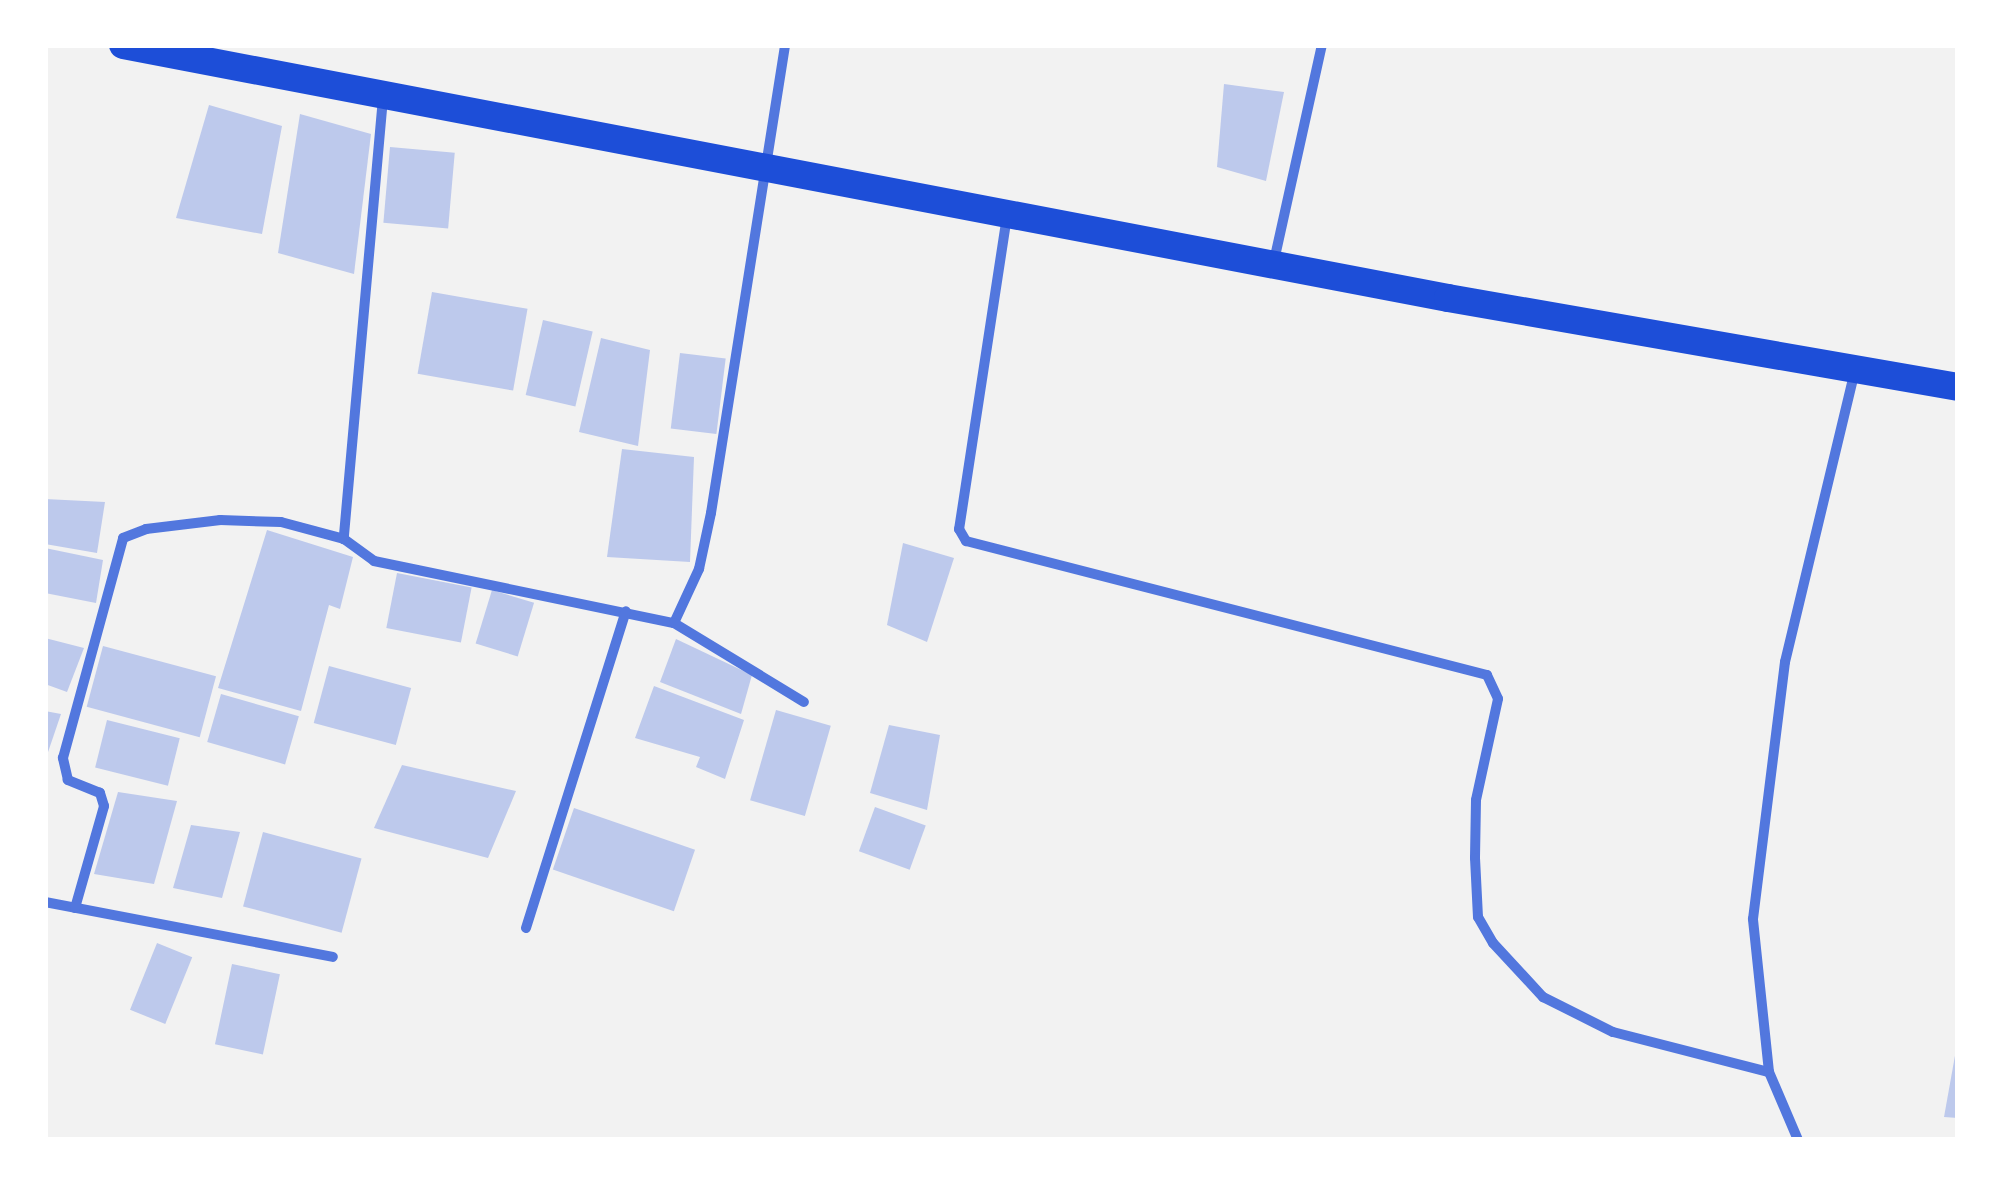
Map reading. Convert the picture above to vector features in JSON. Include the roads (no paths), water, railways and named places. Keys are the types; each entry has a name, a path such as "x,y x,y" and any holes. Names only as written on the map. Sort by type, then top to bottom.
{"highway":[{"path":"123,45 1958,387"}],"street":[{"path":"674,624 699,569 711,512 762,164 785,45"},
{"path":"1274,262 1322,45"},
{"path":"344,539 343,508 383,94"},
{"path":"1008,210 959,528 966,542 1488,675 1498,699 1476,800 1475,858 1478,918 1492,944 1543,997 1613,1032 1769,1072"},
{"path":"1798,1140 1769,1072 1757,986 1756,899 1785,662 1855,370"},
{"path":"75,908 104,806 100,793 68,780 63,758 123,538 146,529 220,520 281,522 344,539 374,561 626,611 674,624 804,702"},
{"path":"526,928 626,611"},
{"path":"45,902 333,957"}]}
